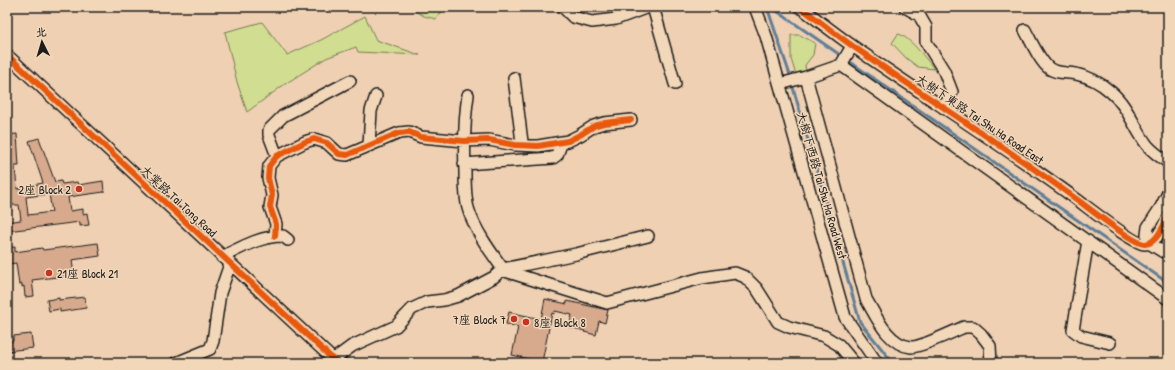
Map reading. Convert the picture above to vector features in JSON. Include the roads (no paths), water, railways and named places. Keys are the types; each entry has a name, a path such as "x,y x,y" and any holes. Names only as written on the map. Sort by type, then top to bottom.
{"street":[{"path":"564,7 573,17 592,22 616,19 648,7"},
{"path":"653,7 675,84"},
{"name":"大樹下西路 Tai Shu Ha Road West","path":"755,7 766,36 780,84 845,317 877,363"},
{"name":"大樹下東路 Tai Shu Ha Road East","path":"801,7 851,48 1038,170 1120,231 1139,243 1149,243 1168,252"},
{"path":"905,7 919,15 926,27 926,42 944,71 952,92 944,108"},
{"path":"1025,30 1041,58 1049,68 1057,72 1076,74 1089,78 1101,83 1113,93 1123,104 1146,144 1154,153 1168,162"},
{"path":"780,84 806,77 842,63 851,48"},
{"name":"大棠路 Tai Tong Road","path":"7,55 335,361"},
{"path":"842,63 1168,299"},
{"path":"806,77 866,299 885,331 898,343 912,347 964,327 972,327 981,334 990,346 991,363"},
{"path":"514,78 522,142 520,145"},
{"path":"277,156 268,130 283,116 350,81"},
{"path":"468,95 464,141 464,164 468,208 482,238 502,270 607,303 702,278 735,273 745,277 757,289 778,322 789,327 824,336 839,345 854,363"},
{"path":"370,145 371,111 376,96"},
{"path":"275,236 276,224 270,207 272,196 268,178 270,166 277,156 304,142 314,139 327,143 343,156 400,133 409,132 422,137 464,141 489,140 538,146 574,139 594,126 604,123 631,120"},
{"path":"464,164 553,158 557,155 562,142"},
{"path":"1149,243 1147,235 1148,227 1168,193"},
{"path":"1149,243 1158,234 1168,217"},
{"path":"176,363 210,349 213,341 226,260 254,242 275,236 283,236 288,240"},
{"path":"335,361 352,346 396,326 412,309 427,302 444,300 458,296 494,277 502,270 576,254 648,236"},
{"path":"1088,241 1073,330 1080,336 1110,343"}],"waterway":[{"path":"767,7 791,78"},
{"path":"771,7 1168,283"},
{"path":"792,84 860,322 893,363"}],"place":[{"name":"2座 Block 2","path":"79,189"},
{"name":"21座 Block 21","path":"49,273"},
{"name":"7座 Block 7","path":"514,319"},
{"name":"8座 Block 8","path":"526,322"}]}
